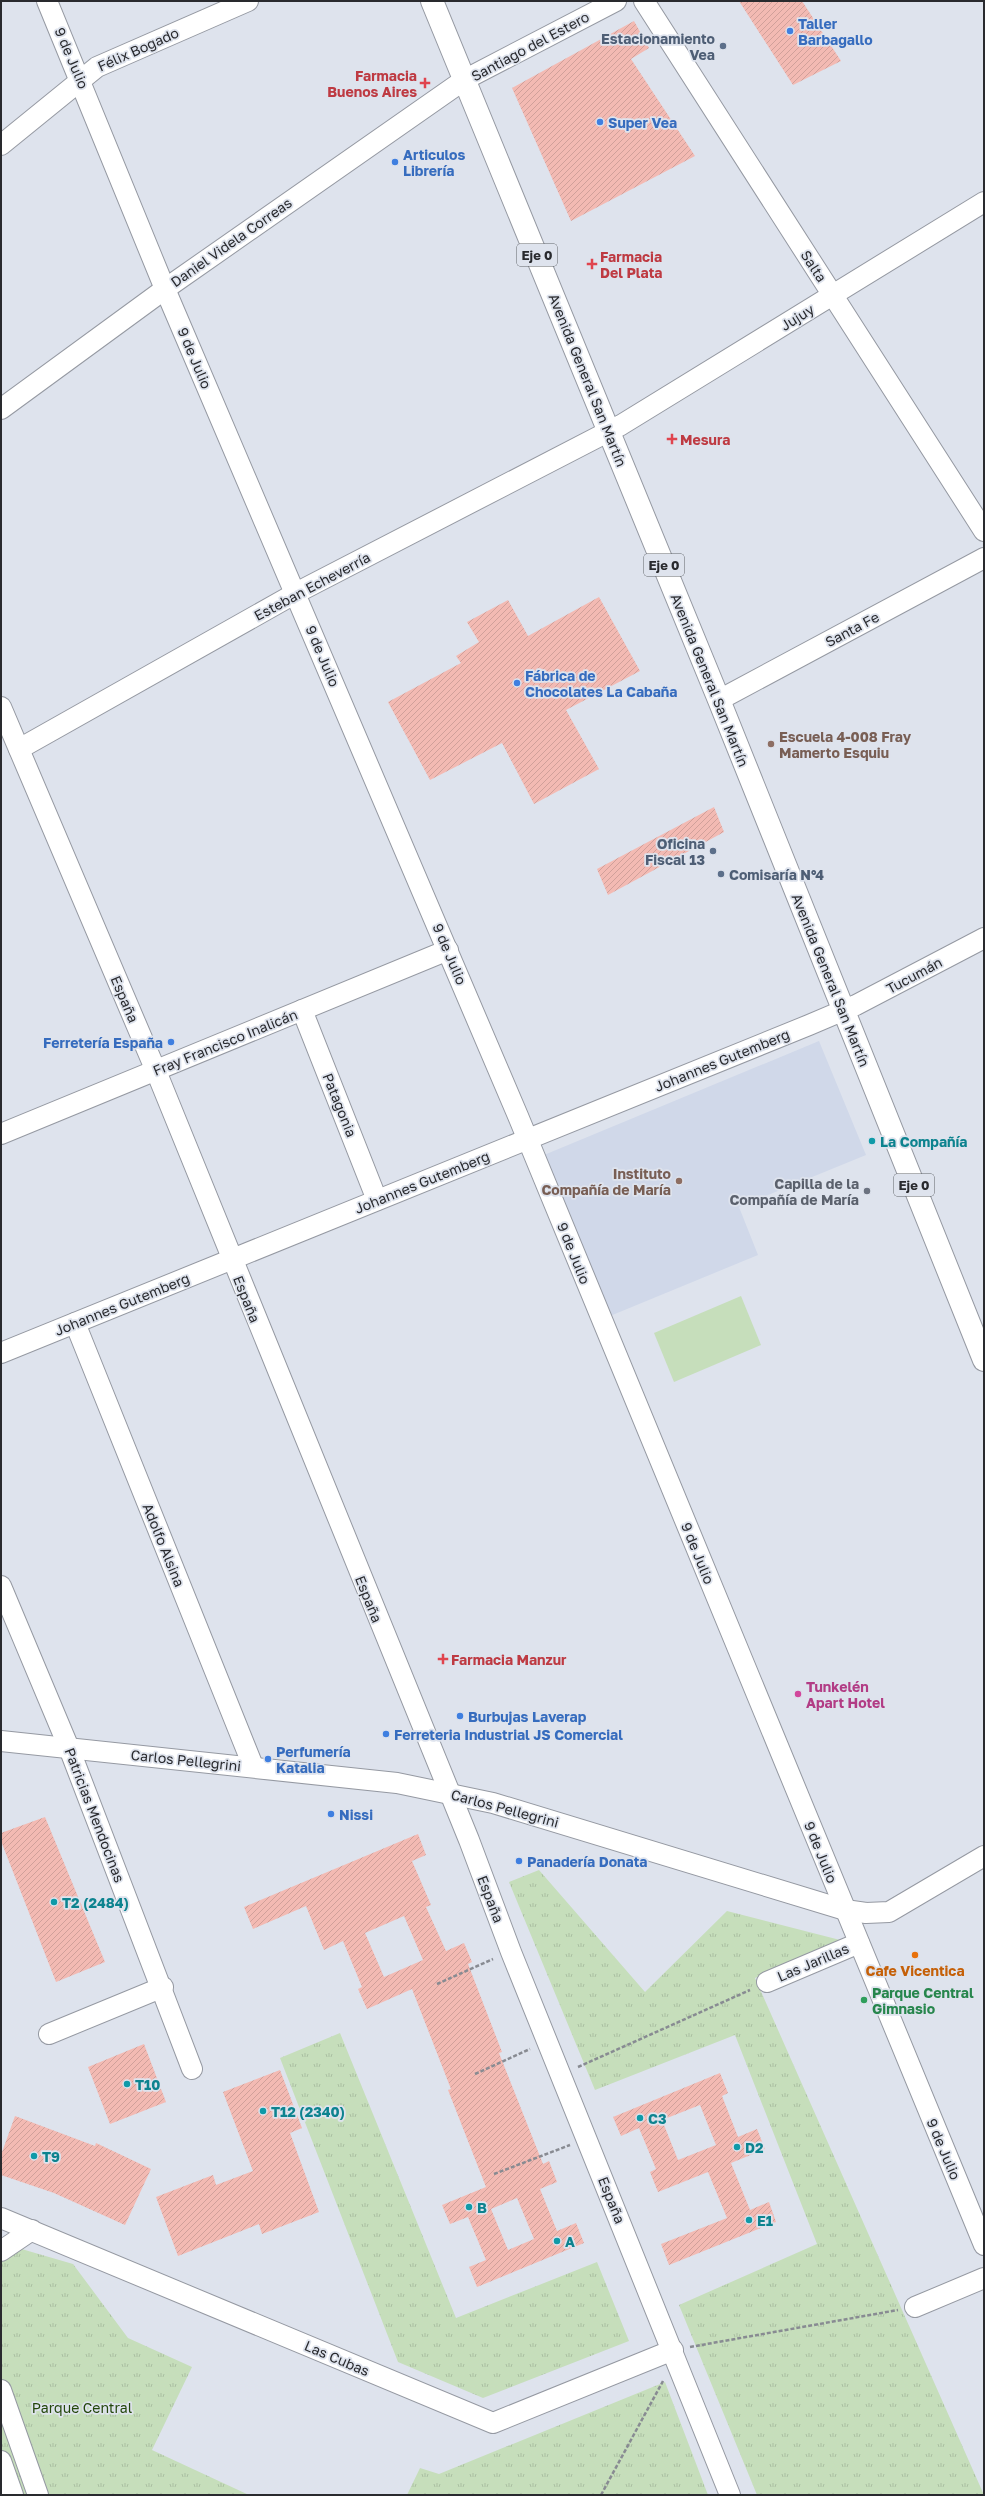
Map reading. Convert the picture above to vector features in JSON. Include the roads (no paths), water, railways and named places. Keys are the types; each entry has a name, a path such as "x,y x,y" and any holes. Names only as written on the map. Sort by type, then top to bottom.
{"main road":[{"name":"Avenida General San Martín","path":"432,1 719,700 984,1360"}],"street":[{"name":"9 de Julio","path":"47,1 81,78 165,288 528,1139 984,2244"},
{"name":"Félix Bogado","path":"1,145 97,66 248,1"},
{"name":"Santiago del Estero","path":"464,80 616,1"},
{"name":"Salta","path":"644,1 984,531"},
{"name":"Daniel Videla Correas","path":"1,409 165,288 464,80"},
{"name":"Jujuy","path":"609,431 984,202"},
{"name":"Esteban Echeverría","path":"19,749 296,593 609,431"},
{"name":"Santa Fe","path":"719,700 984,558"},
{"name":"España","path":"1,707 156,1071 231,1260 449,1792 511,1952 673,2350 730,2495"},
{"name":"Tucumán","path":"843,1010 984,938"},
{"name":"Fray Francisco Inalicán","path":"1,1134 448,950"},
{"name":"Patagonia","path":"302,1010 378,1200"},
{"name":"Johannes Gutemberg","path":"1,1353 843,1010"},
{"name":"Adolfo Alsina","path":"75,1323 253,1766"},
{"name":"Patricias Mendocinas","path":"1,1586 69,1748 163,1987 192,2069"},
{"name":"Carlos Pellegrini","path":"1,1741 253,1766 397,1783 449,1792 493,1803 845,1910 866,1913 888,1912 984,1856"},
{"name":"Las Jarillas","path":"767,1982 859,1943"},
{"path":"49,2034 163,1987"},
{"name":"Las Cubas","path":"1,2218 493,2423 673,2350"},
{"path":"1,2251 32,2230"},
{"path":"915,2307 984,2278"},
{"path":"1,2390 38,2495"},
{"path":"1,2461 13,2495"}],"place":[{"name":"Taller Barbagallo","path":"790,31"},
{"name":"Estacionamiento Vea","path":"723,46"},
{"name":"Farmacia Buenos Aires","path":"425,83"},
{"name":"Super Vea","path":"600,122"},
{"name":"Articulos Librería","path":"395,162"},
{"name":"Farmacia Del Plata","path":"592,264"},
{"name":"Mesura","path":"672,439"},
{"name":"Fábrica de Chocolates La Cabaña","path":"517,683"},
{"name":"Escuela 4-008 Fray Mamerto Esquiu","path":"771,744"},
{"name":"Oficina Fiscal 13","path":"713,851"},
{"name":"Comisaría N°4","path":"721,874"},
{"name":"Ferretería España","path":"171,1042"},
{"name":"La Compañía","path":"872,1141"},
{"name":"Instituto Compañía de María","path":"679,1181"},
{"name":"Capilla de la Compañía de María","path":"867,1191"},
{"name":"Farmacia Manzur","path":"443,1659"},
{"name":"Tunkelén Apart Hotel","path":"798,1694"},
{"name":"Burbujas Laverap","path":"460,1716"},
{"name":"Ferreteria Industrial JS Comercial","path":"386,1734"},
{"name":"Perfumería Katalia","path":"268,1759"},
{"name":"Nissi","path":"331,1814"},
{"name":"Panadería Donata","path":"519,1861"},
{"name":"T2 (2484)","path":"54,1902"},
{"name":"Cafe Vicentica","path":"915,1955"},
{"name":"Parque Central Gimnasio","path":"864,2000"},
{"name":"T10","path":"127,2084"},
{"name":"T12 (2340)","path":"263,2111"},
{"name":"C3","path":"640,2118"},
{"name":"D2","path":"737,2147"},
{"name":"T9","path":"34,2156"},
{"name":"B","path":"469,2207"},
{"name":"E1","path":"749,2220"},
{"name":"A","path":"557,2241"}],"park label":[{"name":"Parque Central","path":"82,2407"}]}
